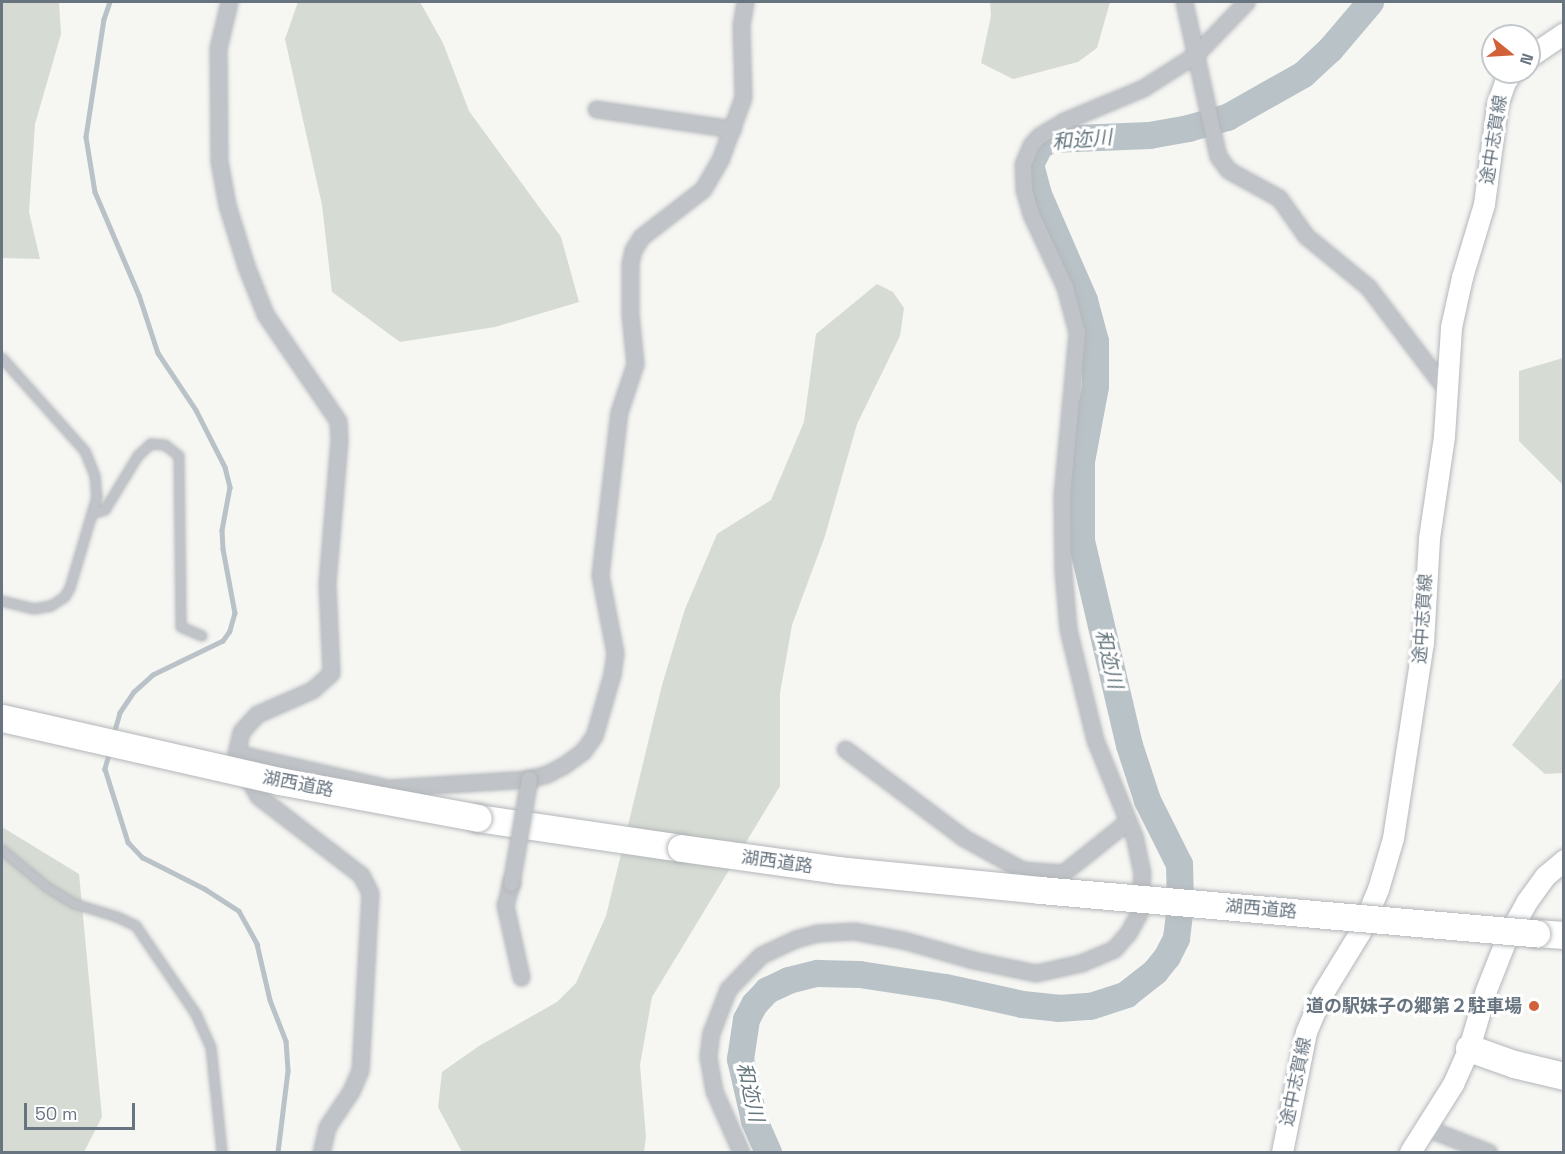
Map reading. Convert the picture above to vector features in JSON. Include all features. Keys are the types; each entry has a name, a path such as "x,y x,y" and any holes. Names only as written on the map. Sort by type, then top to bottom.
{"highway":[{"name":"湖西道路","path":"2,718 279,781 478,818 837,870 1029,889 1563,935"},
{"path":"1468,1048 1514,1064 1563,1076"}],"main road":[{"path":"1541,49 1563,33"},
{"name":"途中志賀線","path":"1282,1152 1306,1032 1322,994 1360,932 1378,889 1393,838 1424,643 1429,538 1444,436 1451,327 1461,277 1484,204 1497,105 1504,84"},
{"path":"1410,1152 1453,1084 1507,937 1527,901 1545,876 1563,860"}],"street":[{"path":"229,2 218,48 219,161 227,205 246,266 265,314 338,421 339,440 327,584 331,673 312,690 257,714 241,732 236,753 258,796 361,875 370,893 360,1070 351,1090 327,1127 321,1152"},
{"path":"236,753 388,788 529,779 547,774 583,751 594,735 612,674 615,653 600,574 619,412 635,364 630,314 630,264 633,250 641,237 703,189 720,160 743,97 741,25 745,2"},
{"path":"1184,2 1218,156 1228,170 1279,198 1306,236 1368,287 1447,391"},
{"path":"741,1152 714,1091 708,1056 711,1034 728,989 761,955 795,939 818,933 854,931 903,939 973,960 1036,973 1081,963 1113,949 1128,933 1139,913 1142,873 1128,821 1095,740 1068,629 1063,572 1062,495 1077,332 1065,287 1031,214 1023,190 1023,164 1030,145 1039,136 1064,121 1143,88 1195,55 1246,2"},
{"path":"596,108 733,129"},
{"path":"845,749 964,838 1022,870 1063,873 1128,821"},
{"path":"520,977 505,905 529,779"},
{"path":"1427,1128 1488,1152"}],"lane":[{"path":"2,358 86,451 95,476 97,497 70,588 65,597 51,606 34,609 2,601"},
{"path":"92,514 105,510 138,456 151,444 165,445 179,456 181,627 202,636"},
{"path":"2,850 48,888 75,904 117,917 136,926 196,1014 211,1047 222,1152"}],"shaded area":[{"path":"2,2 59,2 61,34 35,124 29,212 40,259 2,258"},
{"path":"298,2 420,2 443,43 469,111 561,237 579,302 495,327 400,342 332,292 322,205 285,39"},
{"path":"990,2 1110,2 1097,48 1078,62 1013,79 981,63 991,16"},
{"path":"877,284 893,292 904,308 900,336 857,424 825,536 792,625 780,693 780,786 652,997 640,1065 646,1137 644,1152 462,1152 438,1107 442,1072 479,1046 557,1002 576,983 606,916 662,685 685,609 717,534 771,500 804,422 816,334"},
{"path":"1564,358 1563,485 1519,441 1519,371"},
{"path":"1563,677 1563,773 1545,774 1512,745"},
{"path":"2,827 79,874 102,1117 84,1152 2,1152"}],"waterway":[{"path":"110,2 104,19 86,137 95,192 139,295 158,353 196,410 225,467 230,487 222,530 223,549 235,613 230,631 223,641 153,675 134,692 120,713 114,734"},
{"name":"和迩川","path":"768,1152 754,1120 740,1059 746,1019 754,1004 767,990 788,980 817,973 859,974 945,987 1022,1004 1058,1008 1090,1006 1126,994 1155,971 1167,956 1176,938 1180,907 1179,864 1147,800 1129,745 1081,541 1081,461 1095,386 1095,341 1084,300 1038,194 1030,164 1039,146 1050,139 1149,135 1188,128 1227,117 1303,74 1330,49 1370,2"},
{"path":"110,751 105,769 128,842 142,857 205,889 239,911 257,944 270,1000 286,1041 288,1071 278,1152"}],"place":[{"name":"道の駅妹子の郷第２駐車場","path":"1534,1006"}]}
